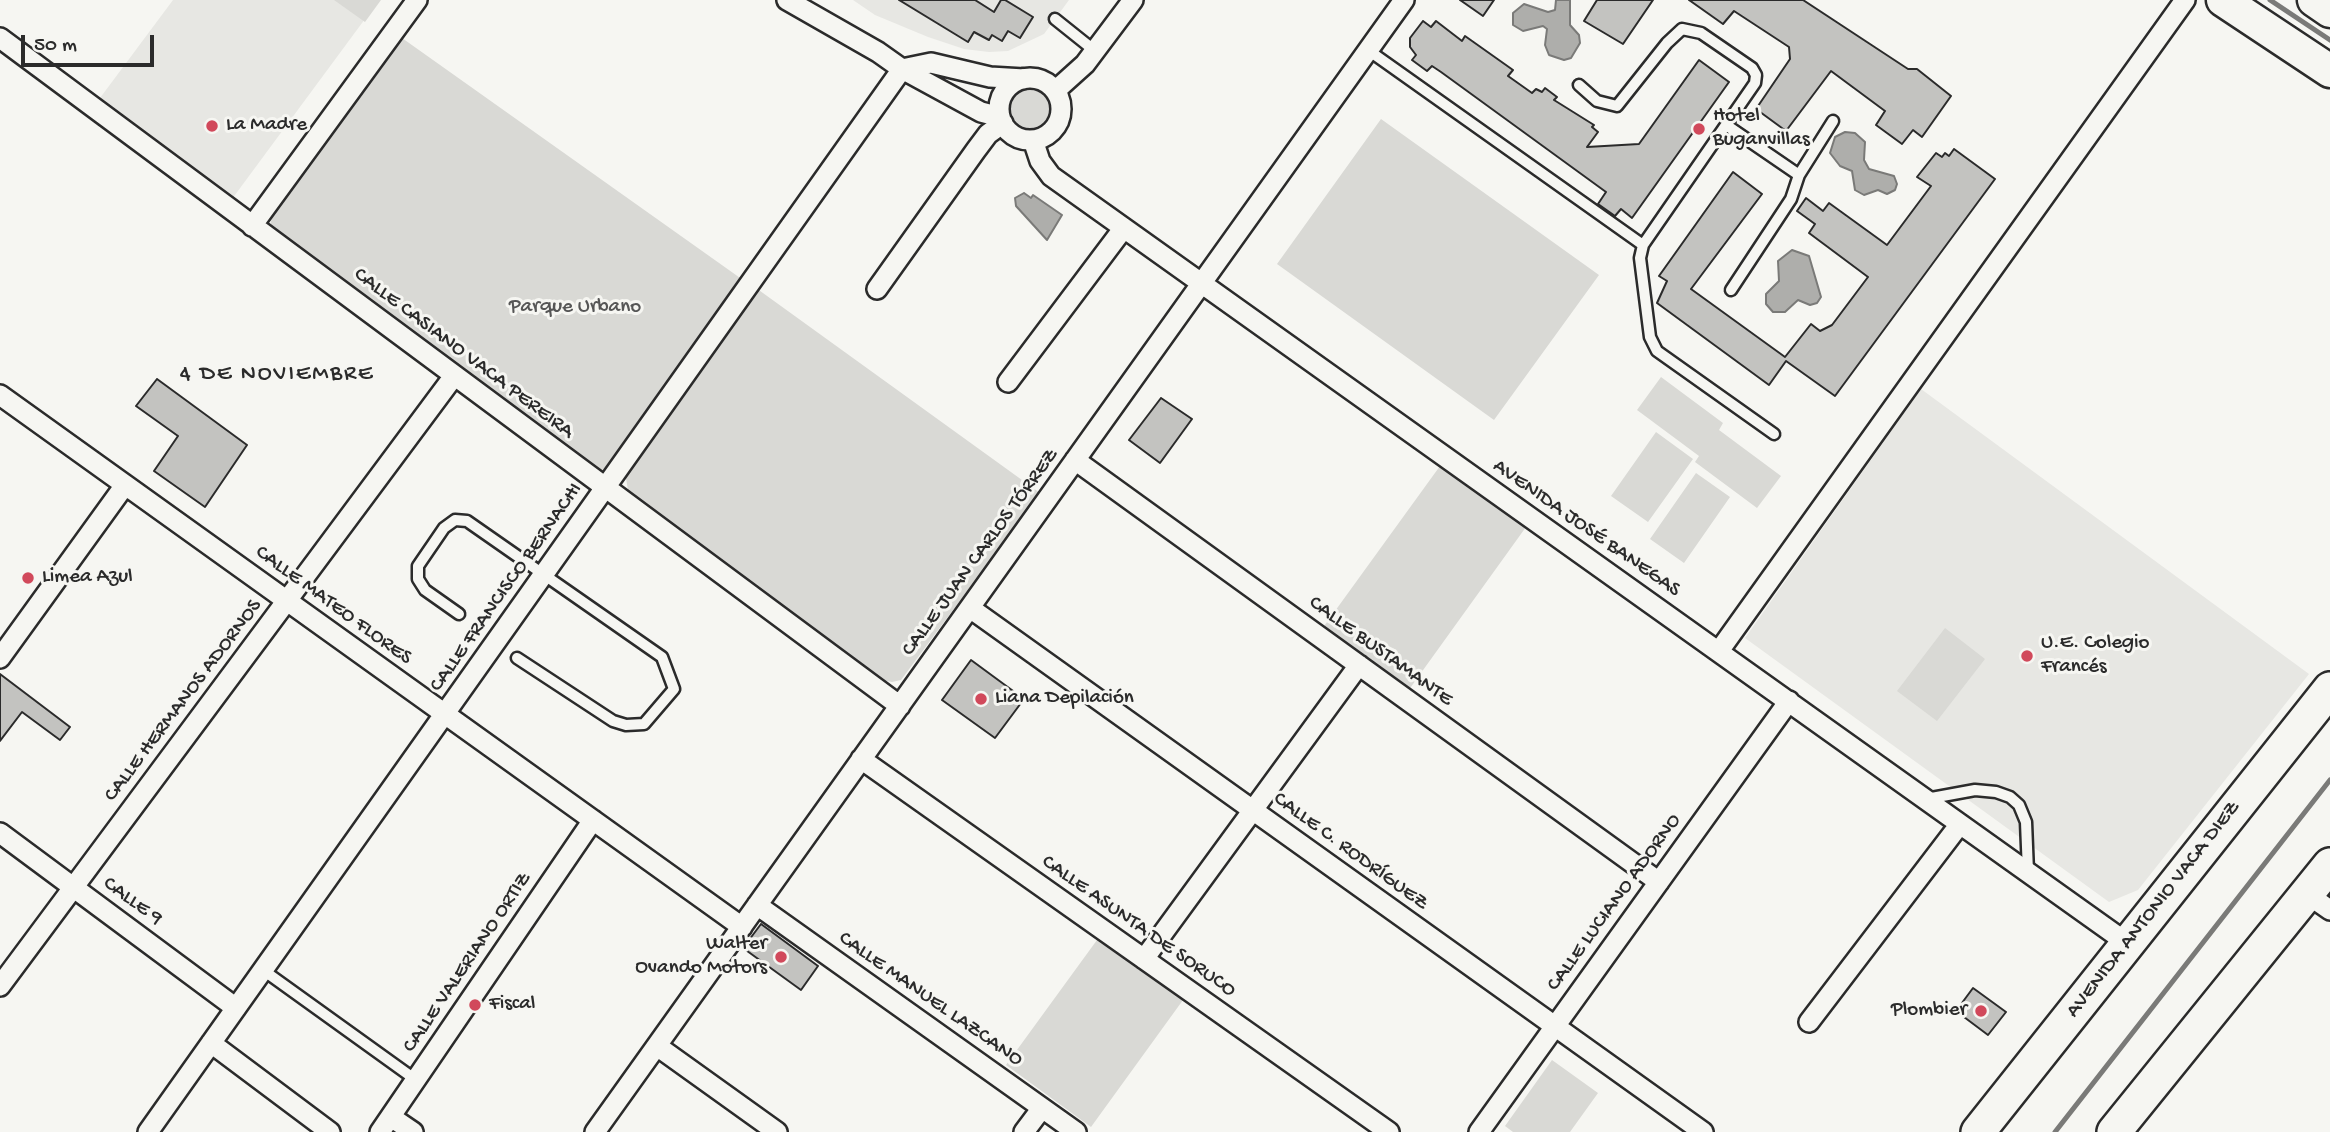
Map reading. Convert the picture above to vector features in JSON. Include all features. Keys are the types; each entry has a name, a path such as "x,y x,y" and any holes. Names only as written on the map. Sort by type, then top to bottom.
{"highway":[{"name":"AVENIDA ANTONIO VACA DIEZ","path":"1978,1132 2330,688"},
{"path":"2114,1132 2318,902 2330,865"}],"main road":[{"path":"2223,0 2330,71"},
{"path":"2314,0 2330,11"}],"street":[{"path":"252,226 417,0"},
{"path":"787,0 878,52 902,69 981,113 1001,120 1012,135 1033,140 1047,136 1057,125 1061,111 1055,91 1044,82 990,77 931,63 902,69"},
{"path":"1055,91 1096,51 1133,0"},
{"name":"CALLE JUAN CARLOS TÓRREZ","path":"595,1132 1404,0"},
{"path":"1718,651 2185,0"},
{"name":"CALLE CASIANO VACA PEREIRA","path":"1,41 900,706"},
{"name":"CALLE FRANCISCO BERNACHI","path":"148,1132 902,69"},
{"path":"877,289 976,150 1001,120 1002,96 1011,85 1024,79"},
{"name":"AVENIDA JOSÉ BANEGAS","path":"1033,140 1040,161 1051,176 2127,943"},
{"path":"1008,382 1124,229"},
{"name":"CALLE HERMANOS ADORNOS","path":"0,986 454,376"},
{"name":"CALLE MATEO FLORES","path":"0,395 742,927"},
{"name":"CALLE BUSTAMANTE","path":"1075,460 1659,881"},
{"path":"0,658 125,485"},
{"name":"CALLE C. RODRÍGUEZ","path":"970,608 1703,1132"},
{"path":"1144,959 1359,665"},
{"name":"CALLE LUCIANO ADORNO","path":"1479,1132 1789,701"},
{"name":"CALLE ASUNTA DE SORUCO","path":"861,760 1389,1132"},
{"name":"CALLE VALERIANO ORTIZ","path":"385,1124 593,820"},
{"path":"1809,1022 1960,824"},
{"name":"CALLE 9","path":"0,833 236,1008"},
{"name":"CALLE MANUEL LAZCANO","path":"757,905 1076,1132"},
{"path":"211,1043 330,1132"},
{"path":"657,1046 777,1132"},
{"path":"1024,1132 1042,1108"},
{"path":"385,1124 413,1132"}],"lane":[{"path":"1055,19 1096,51"},
{"path":"1579,85 1597,101 1617,106 1667,43 1682,29 1701,33 1752,68 1756,75 1755,83 1643,245 1640,258 1650,337 1657,351 1774,434"},
{"path":"1368,50 1643,245"},
{"path":"1731,290 1791,200 1799,175 1833,121"},
{"path":"1726,125 1799,175"},
{"path":"459,614 425,590 418,579 418,566 444,528 454,520 467,521 662,657 674,689 644,724 626,725 613,722 517,659"},
{"path":"1925,799 1975,790 1996,792 2010,797 2019,805 2026,822 2028,872"},
{"path":"263,970 416,1080"}],"shaded area":[{"name":"La Madre","path":"173,0 379,0 232,199 100,98"},
{"path":"853,0 1069,0 1044,34 1008,51 989,52 964,49 928,37 875,15"},
{"path":"1556,0 1570,0 1570,25 1579,35 1580,43 1571,58 1564,60 1549,55 1545,45 1547,29 1543,26 1523,31 1513,25 1513,13 1524,4 1548,12 1555,10"},
{"path":"1845,132 1855,133 1865,142 1864,160 1869,169 1894,176 1897,184 1895,190 1887,194 1878,190 1864,195 1855,190 1852,171 1840,166 1830,153 1835,137"},
{"path":"1024,193 1031,198 1033,195 1062,215 1047,240 1016,206 1015,198"},
{"path":"1792,250 1809,256 1821,297 1817,303 1810,305 1798,300 1785,312 1773,312 1766,304 1766,294 1779,281 1778,261"},
{"name":"U.E. Colegio Francés","path":"1921,389 2309,674 2138,890 2109,902 1745,638"}],"green space":[{"path":"334,0 381,0 365,22"},
{"name":"Parque Urbano","path":"402,38 743,280 613,463 602,470 592,468 273,237 270,226 272,217"},
{"path":"1031,88 1046,94 1052,109 1046,124 1031,130 1016,124 1010,109 1016,94"},
{"path":"1381,119 1599,275 1494,420 1277,264"},
{"path":"756,288 1040,493 901,680 892,682 877,679 630,501 625,473"},
{"path":"1661,377 1723,423 1719,430 1781,476 1757,508 1695,462 1699,456 1637,410"},
{"path":"1656,432 1693,459 1648,522 1611,496"},
{"path":"1440,466 1526,527 1408,691 1322,629"},
{"path":"1696,473 1730,497 1684,563 1650,539"},
{"path":"1945,628 1985,659 1937,721 1897,691"},
{"path":"1097,940 1183,1000 1091,1127 1006,1065"},
{"path":"1552,1060 1598,1093 1570,1132 1513,1132 1505,1126"}],"building":[{"path":"899,0 975,0 994,12 1001,0 1005,0 1033,17 1020,38 1008,31 1002,41 992,35 989,40 974,32 968,42"},
{"path":"1460,0 1494,0 1483,16"},
{"path":"1597,0 1653,0 1623,44 1584,21"},
{"path":"1689,0 1803,0 1908,69 1917,69 1951,96 1922,137 1913,130 1902,144 1876,125 1885,111 1831,71 1786,131 1756,109 1790,59 1789,47 1734,11 1723,24"},
{"path":"1423,21 1431,27 1436,21 1462,41 1465,36 1513,70 1508,76 1532,93 1536,89 1542,92 1545,88 1557,97 1554,100 1594,125 1592,127 1598,132 1587,147 1639,144 1699,60 1729,82 1632,218 1621,209 1615,216 1598,204 1606,192 1441,72 1432,66 1427,71 1412,60 1416,55 1410,47 1410,38"},
{"path":"1954,149 1995,179 1835,396 1786,361 1769,385 1657,303 1667,281 1659,276 1733,172 1762,194 1691,289 1785,357 1811,324 1820,331 1832,325 1868,277 1809,233 1815,224 1797,211 1806,198 1823,211 1829,203 1887,245 1931,186 1917,177 1936,153 1942,157 1945,153 1949,156"},
{"path":"157,379 247,445 205,507 154,471 178,436 136,406"},
{"path":"1161,398 1192,419 1160,463 1129,440"},
{"path":"971,660 1024,699 995,738 942,700"},
{"path":"0,674 70,727 60,740 22,712 0,741"},
{"name":"Walter Ovando Motors","path":"761,924 818,966 801,990 743,948"},
{"name":"Plombier","path":"1973,988 2006,1012 1988,1035 1956,1011"}],"waterway":[{"path":"2270,0 2330,40"},
{"path":"2055,1132 2330,780"}],"place":[{"name":"La Madre","path":"212,126"},
{"name":"Hotel Buganvillas","path":"1699,129"},
{"name":"Limea Azul","path":"28,578"},
{"name":"U.E. Colegio Francés","path":"2027,656"},
{"name":"Liana Depilación","path":"981,699"},
{"name":"Walter Ovando Motors","path":"781,957"},
{"name":"Fiscal","path":"475,1005"},
{"name":"Plombier","path":"1981,1011"}],"district":[{"name":"4 DE NOVIEMBRE","path":"277,375"}]}
